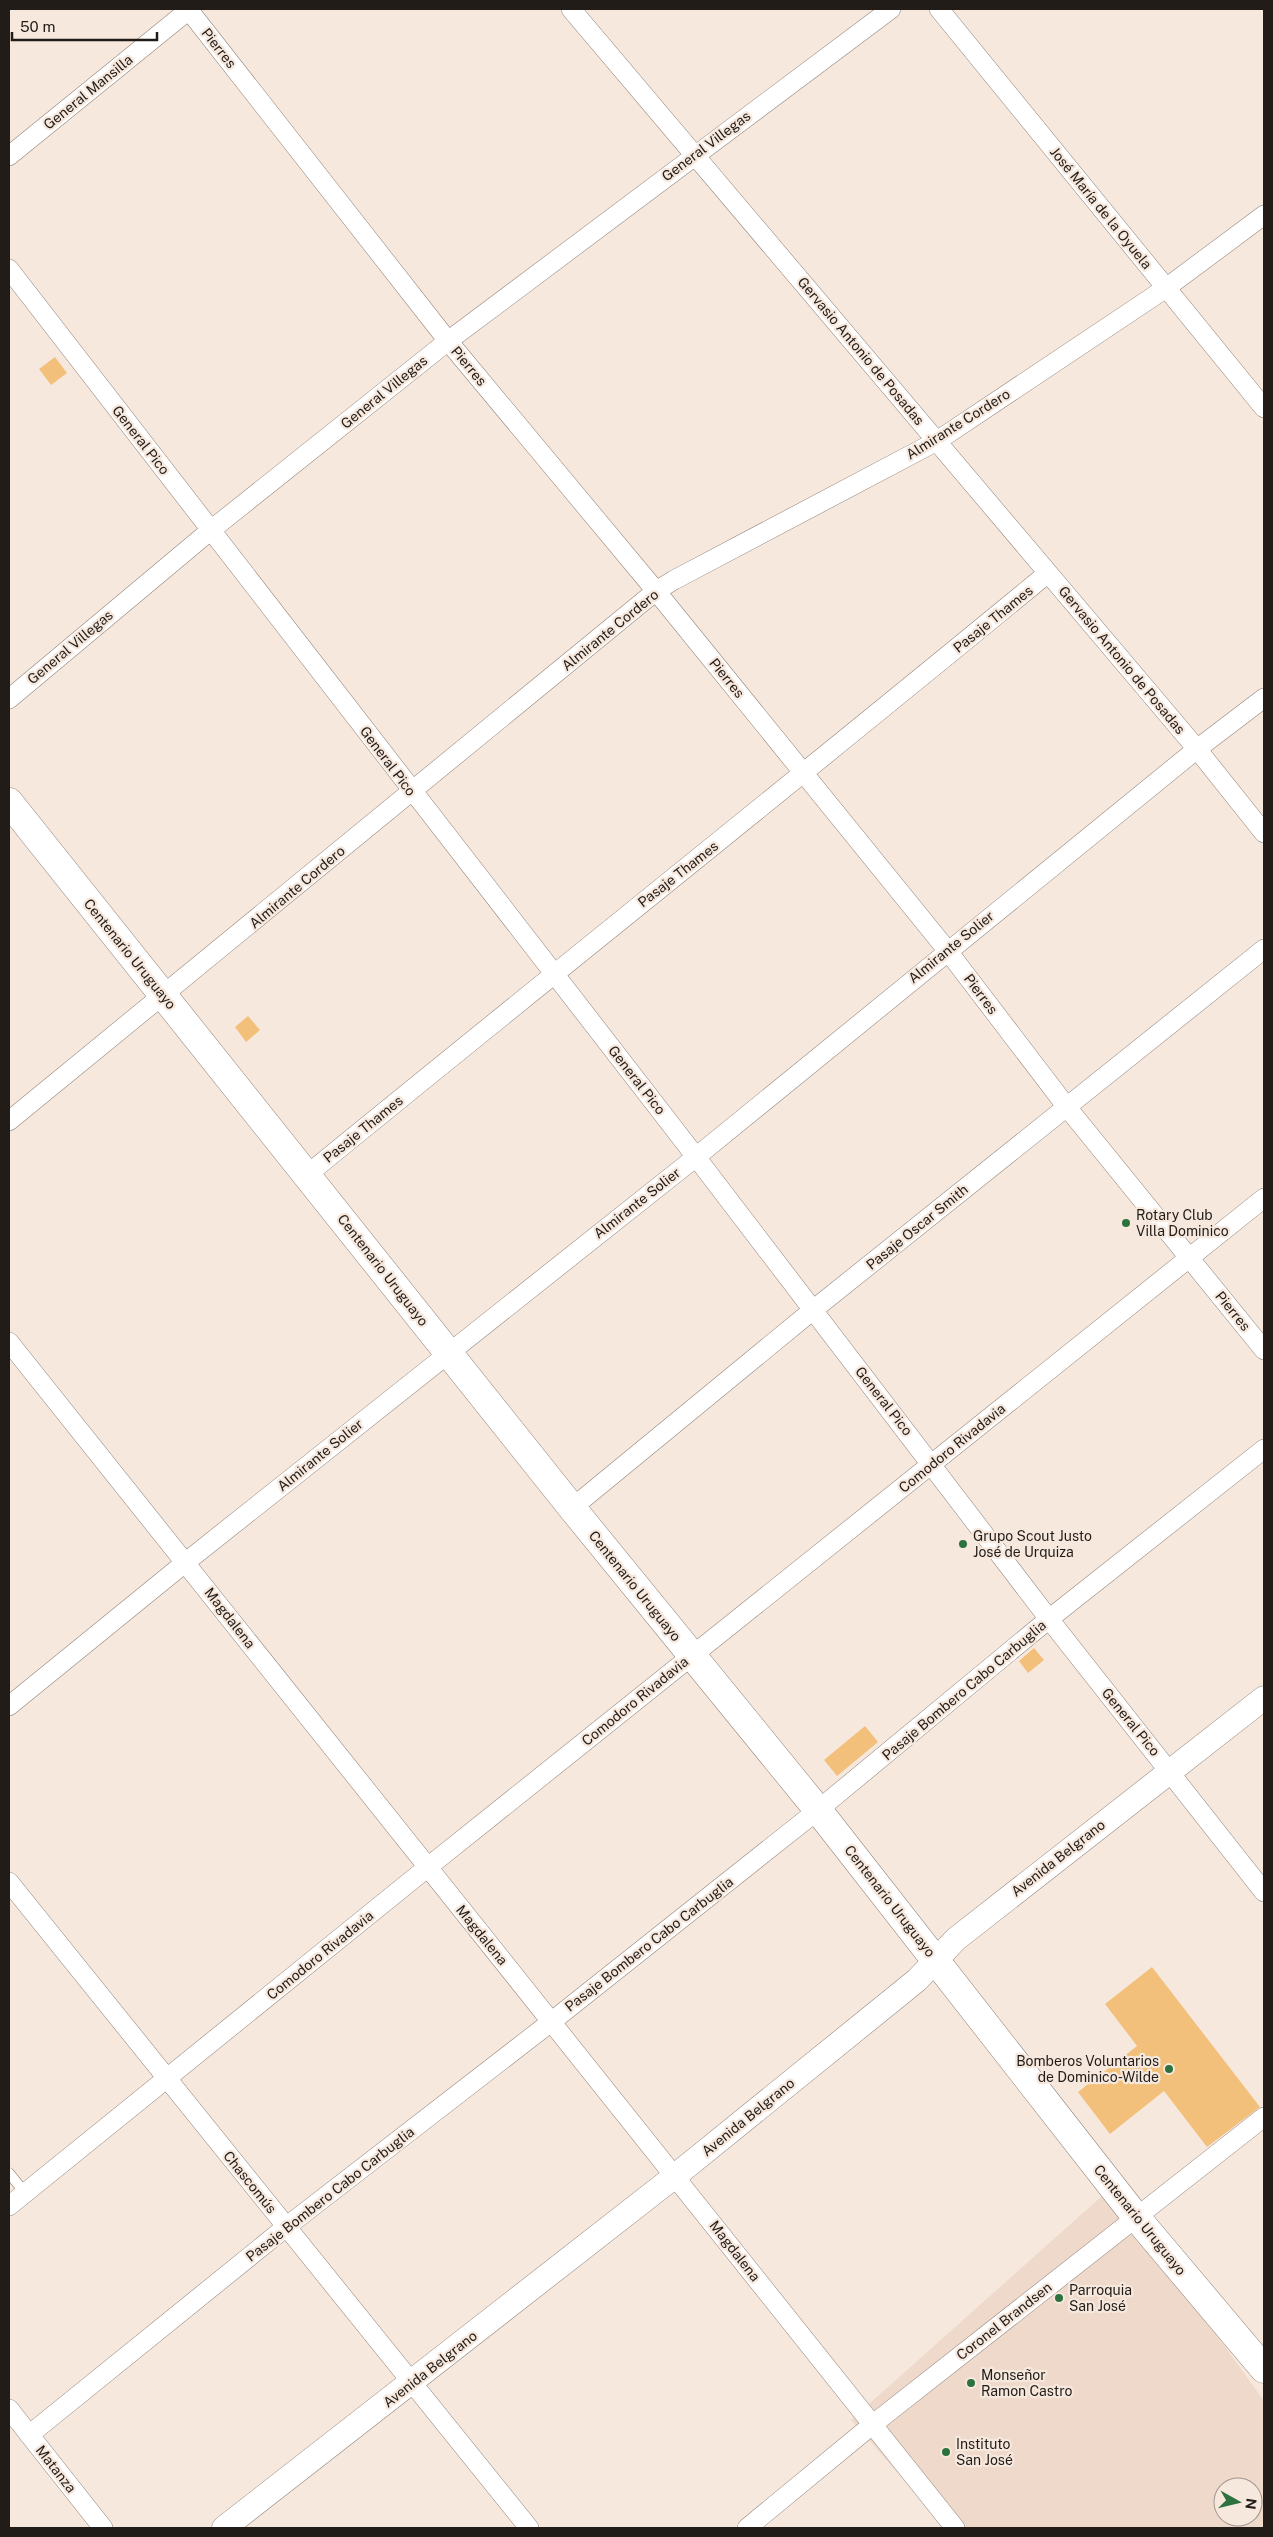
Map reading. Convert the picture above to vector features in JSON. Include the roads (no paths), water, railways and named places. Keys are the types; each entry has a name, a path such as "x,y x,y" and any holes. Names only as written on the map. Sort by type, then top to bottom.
{"main road":[{"name":"Centenario Uruguayo","path":"9,802 308,1174 572,1508 818,1810 1136,2217 1264,2369"}],"street":[{"name":"General Mansilla","path":"9,156 189,9"},
{"name":"Pierres","path":"189,9 448,340 805,774 947,950 1066,1106 1264,1350"},
{"name":"Gervasio Antonio de Posadas","path":"571,9 1197,748 1264,832"},
{"name":"General Villegas","path":"9,699 212,530 448,340 694,154 891,9"},
{"name":"José María de la Oyuela","path":"939,9 1264,408"},
{"name":"Almirante Cordero","path":"9,1121 656,592 674,580 937,441 1166,288 1264,215"},
{"name":"General Pico","path":"9,269 696,1157 1049,1619 1170,1770 1264,1892"},
{"name":"Pasaje Thames","path":"308,1174 554,973 805,774 1048,573"},
{"name":"Almirante Solier","path":"9,1706 186,1562 696,1157 947,950 1197,748 1264,698"},
{"name":"Pasaje Oscar Smith","path":"572,1508 813,1310 1264,949"},
{"name":"Comodoro Rivadavia","path":"9,2206 428,1867 1264,1198"},
{"name":"Magdalena","path":"9,1342 955,2528"},
{"name":"Pasaje Bombero Cabo Carbuglia","path":"29,2435 286,2227 551,2022 818,1810 1049,1619 1264,1449"},
{"name":"Avenida Belgrano","path":"224,2528 413,2383 675,2176 918,1980 956,1939 1264,1698"},
{"name":"Chascomús","path":"9,1882 529,2528"},
{"name":"Coronel Brandsen","path":"746,2528 872,2425 1264,2117"},
{"name":"Matanza","path":"9,2410 103,2528"}],"lane":[{"path":"9,2173 25,2194"}],"place":[{"name":"Rotary Club Villa Dominico","path":"1126,1223"},
{"name":"Grupo Scout Justo José de Urquiza","path":"963,1544"},
{"name":"Bomberos Voluntarios de Dominico-Wilde","path":"1169,2069"},
{"name":"Parroquia San José","path":"1059,2298"},
{"name":"Monseñor Ramon Castro","path":"971,2383"},
{"name":"Instituto San José","path":"946,2452"}]}
